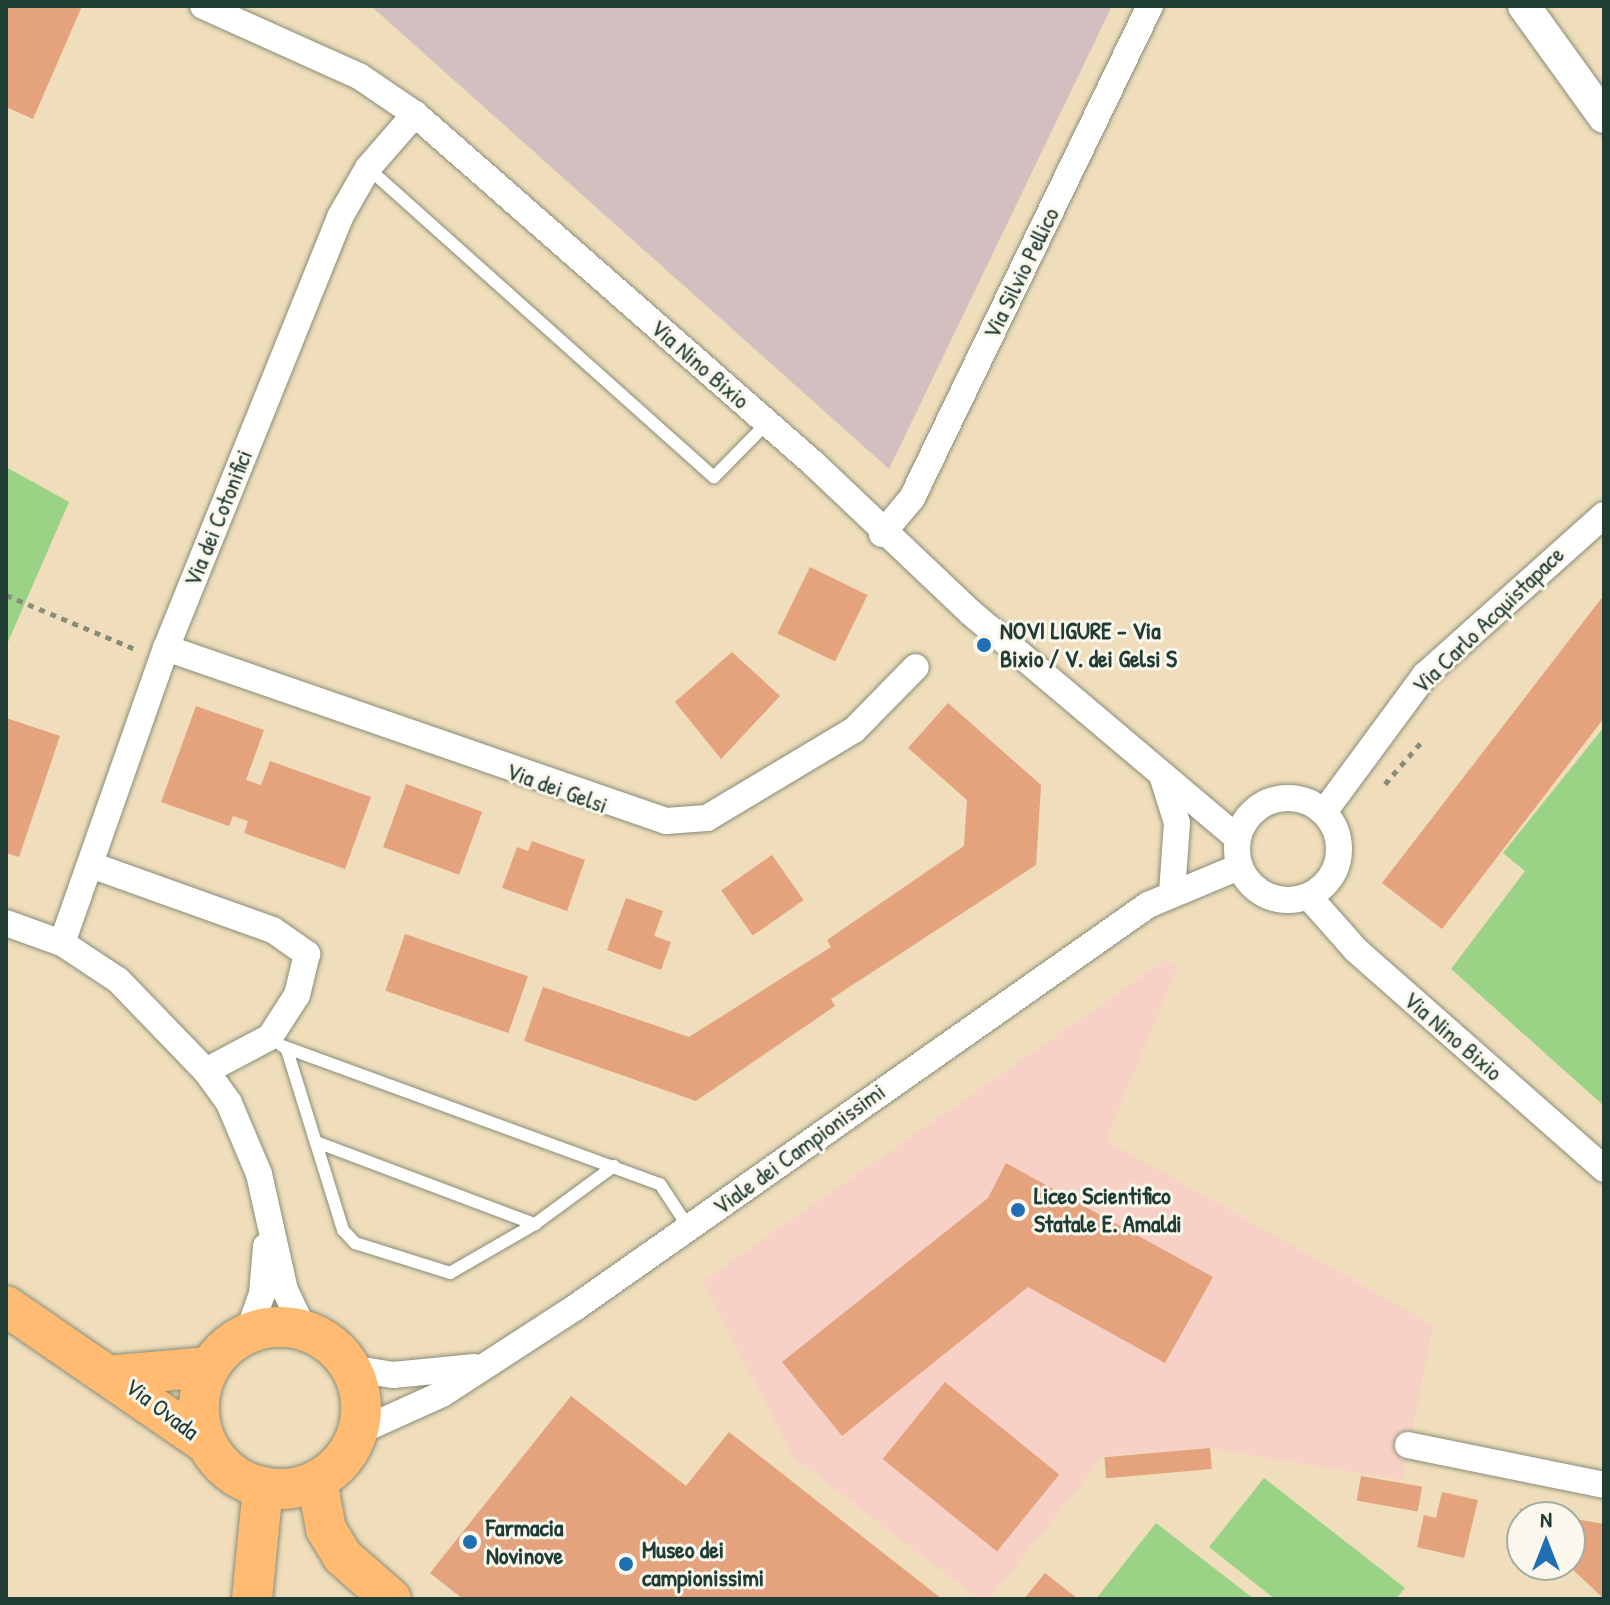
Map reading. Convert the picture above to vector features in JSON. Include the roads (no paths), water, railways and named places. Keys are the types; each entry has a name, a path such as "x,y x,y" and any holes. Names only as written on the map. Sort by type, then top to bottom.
{"main road":[{"name":"Via Ovada","path":"6,1306 117,1375 207,1444"},
{"path":"304,1330 331,1344 351,1368 359,1388 358,1432 348,1452 317,1480 263,1487 221,1464 207,1444 199,1418 209,1367 248,1333 304,1330"},
{"name":"Via Ovada","path":"117,1375 209,1367"},
{"path":"317,1480 326,1529 342,1556 391,1599"},
{"path":"252,1599 263,1487"}],"street":[{"name":"Via Nino Bixio","path":"203,6 359,76 415,114 767,423 882,534 1237,838"},
{"name":"Via Silvio Pellico","path":"882,534 912,498 1150,6"},
{"path":"1524,6 1604,117"},
{"name":"Via dei Cotonifici","path":"62,943 166,648 334,232 368,168 415,114"},
{"name":"Via Carlo Acquistapace","path":"1324,812 1425,675 1604,515"},
{"name":"Via dei Gelsi","path":"166,648 666,821 707,818 854,730 916,667"},
{"path":"1162,775 1177,823 1172,892"},
{"path":"1291,797 1324,812 1338,836 1338,865 1309,897 1268,897 1239,867 1237,838 1257,808 1273,799 1291,797"},
{"path":"91,865 273,930 307,954 297,995 278,1044 206,1071"},
{"name":"Viale dei Campionissimi","path":"358,1432 491,1364 1172,892 1239,867"},
{"name":"Via Nino Bixio","path":"1309,897 1356,950 1604,1169"},
{"path":"6,923 62,943 118,980 206,1071 244,1138 304,1330"},
{"path":"248,1333 262,1294 268,1222"},
{"path":"351,1368 393,1375 491,1364"},
{"path":"1408,1445 1604,1485"}],"lane":[{"path":"368,168 714,477 767,423"},
{"path":"278,1044 319,1143 343,1230 355,1243 450,1273 535,1224 614,1166"},
{"path":"278,1044 660,1184 689,1228"},
{"path":"319,1143 535,1224"}],"place":[{"name":"NOVI LIGURE - Via Bixio / V. dei Gelsi S","path":"984,645"},
{"name":"Liceo Scientifico Statale E. Amaldi","path":"1018,1210"},
{"name":"Farmacia Novinove","path":"470,1542"},
{"name":"Museo dei campionissimi","path":"626,1564"}]}
